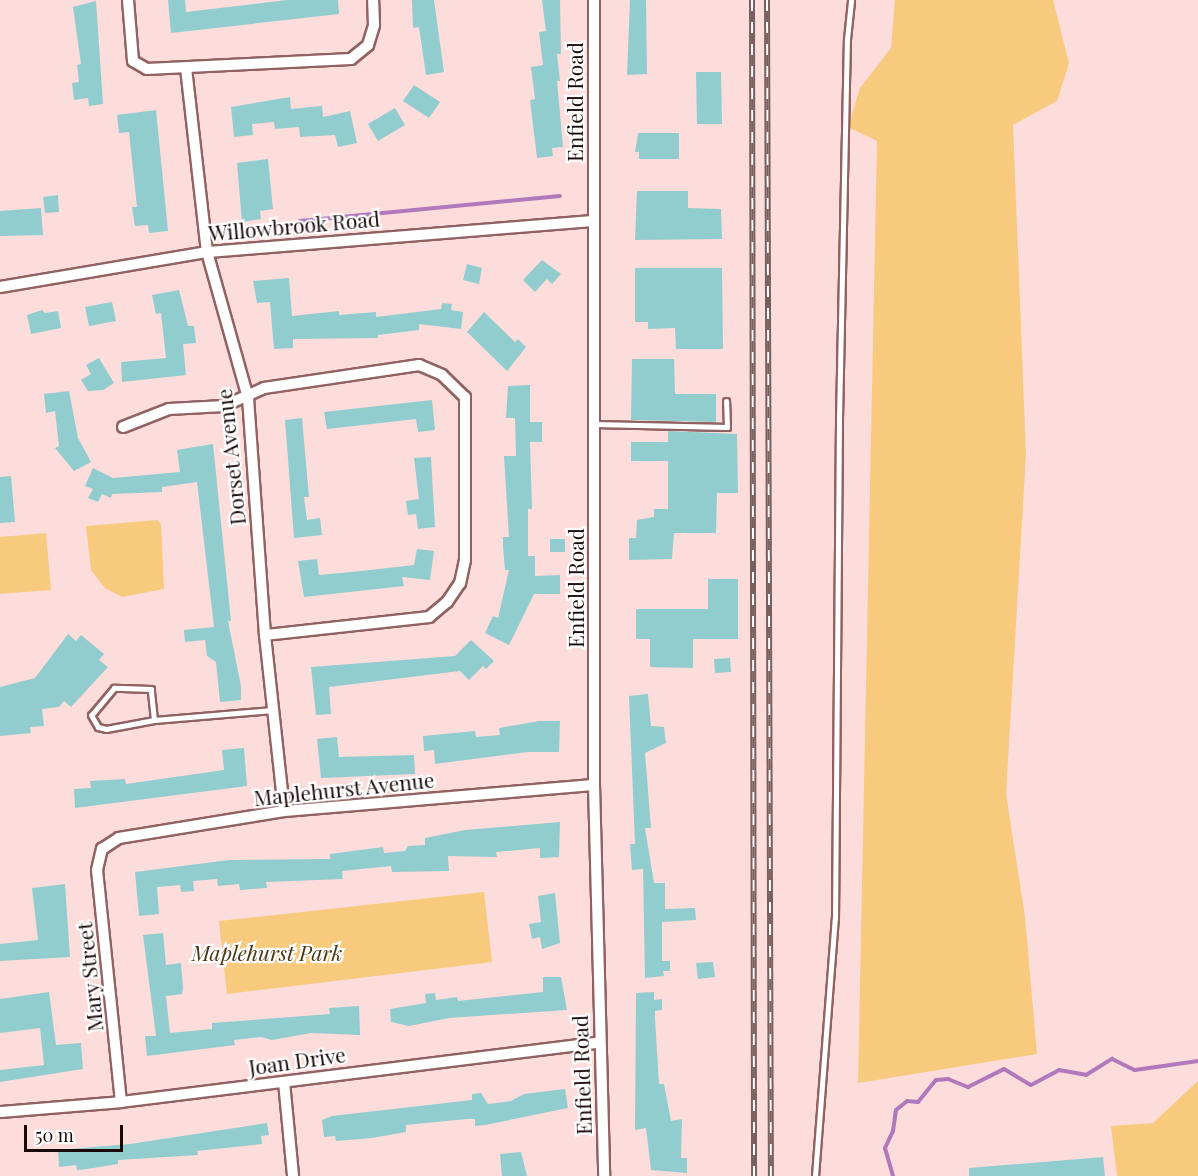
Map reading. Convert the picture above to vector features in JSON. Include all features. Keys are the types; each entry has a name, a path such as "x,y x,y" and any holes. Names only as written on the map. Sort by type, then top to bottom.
{"street":[{"path":"128,0 133,61 147,69 186,69 351,59 368,45 374,25 373,0"},
{"name":"Enfield Road","path":"594,0 594,785 598,1043 604,1176"},
{"name":"Dorset Avenue","path":"186,69 207,252 248,398 265,635 284,811"},
{"name":"Willowbrook Road","path":"0,287 207,252 594,221"},
{"path":"123,427 169,409 224,406 248,398 264,388 419,365 442,375 465,397 465,560 460,583 447,602 429,617 265,635"},
{"name":"Maplehurst Avenue","path":"102,849 119,838 284,811 594,785"},
{"name":"Mary Street","path":"102,849 97,870 121,1102"},
{"name":"Joan Drive","path":"0,1112 121,1102 598,1043"},
{"path":"284,1082 293,1176"}],"lane":[{"path":"815,1176 835,919 839,418 847,39 851,0"},
{"path":"594,424 727,427 726,402"},
{"path":"154,720 151,689 114,688 91,714 98,727 106,729 154,720 273,710"}],"green space":[{"path":"895,0 1053,0 1069,63 1057,101 1013,125 1026,454 1006,794 1025,917 1037,1054 858,1083 877,141 848,127 860,88 891,48"},
{"path":"157,520 161,524 164,589 122,597 105,588 91,570 86,526"},
{"path":"46,533 51,590 0,594 0,537"},
{"name":"Maplehurst Park","path":"484,892 492,962 227,994 219,921"},
{"path":"1198,1081 1198,1176 1117,1176 1111,1126 1153,1123"}],"building":[{"path":"168,0 185,0 186,12 287,0 338,0 339,14 171,33"},
{"path":"412,0 434,0 444,72 426,75 419,27 413,28"},
{"path":"542,0 560,0 561,54 557,54 560,81 557,81 563,147 552,148 553,156 537,158 530,100 535,99 531,67 543,65 539,32 546,31"},
{"path":"630,0 646,0 647,74 627,75"},
{"path":"96,1 103,104 89,106 88,98 74,100 72,83 79,82 77,65 81,64 73,7"},
{"path":"696,72 721,72 722,124 697,124"},
{"path":"414,85 440,102 429,118 403,101"},
{"path":"290,97 291,109 322,106 323,117 350,111 357,143 338,147 335,135 300,137 299,127 275,129 274,122 252,124 253,135 234,137 231,107"},
{"path":"395,108 405,125 378,141 368,124"},
{"path":"156,110 168,231 149,233 148,225 135,226 132,207 137,207 129,132 119,133 117,115"},
{"path":"638,133 679,133 679,159 639,159 639,152 635,152"},
{"path":"268,159 273,209 260,211 261,219 242,222 237,163"},
{"path":"637,191 688,191 688,208 721,209 722,239 635,240"},
{"path":"58,195 59,212 45,213 43,197"},
{"path":"41,208 43,235 0,236 0,211"},
{"path":"542,260 561,274 552,284 547,279 535,292 523,280"},
{"path":"467,264 482,268 479,284 463,280"},
{"path":"635,268 722,268 723,349 676,349 675,328 648,329 648,322 635,322"},
{"path":"289,278 292,316 339,311 339,315 376,312 376,317 441,309 442,303 452,304 451,310 463,312 461,329 419,324 419,330 378,335 378,338 293,339 293,348 274,349 270,302 257,303 253,281"},
{"path":"179,290 188,326 194,326 196,343 183,344 186,375 122,382 121,362 166,358 161,313 156,314 152,295"},
{"path":"112,302 116,321 89,326 85,307"},
{"path":"42,310 45,313 58,311 61,328 31,334 27,315"},
{"path":"484,312 515,342 518,339 526,347 507,371 467,332"},
{"path":"99,358 114,383 103,390 88,391 81,380 91,374 86,365"},
{"path":"632,359 674,359 675,394 716,394 716,422 631,420"},
{"path":"530,385 530,422 542,422 542,442 530,442 532,509 528,509 528,556 535,556 535,576 560,575 560,594 534,594 509,645 485,633 493,616 498,618 509,570 505,570 503,547 503,537 509,537 504,456 516,456 515,418 506,418 508,386"},
{"path":"69,391 78,438 91,462 74,471 55,448 59,446 55,411 46,413 44,394"},
{"path":"432,400 435,430 418,432 416,419 327,429 324,412"},
{"path":"302,418 309,497 304,497 307,520 320,518 322,535 294,538 285,420"},
{"path":"668,431 737,434 738,493 717,493 716,533 674,533 672,559 629,560 629,538 636,538 637,520 654,517 654,509 668,509 668,461 631,461 631,442 668,442"},
{"path":"213,444 231,621 228,621 241,686 241,700 220,702 216,662 207,656 205,640 185,642 184,630 214,627 197,482 162,487 162,492 112,494 111,498 102,494 98,502 88,498 93,489 85,486 93,468 113,478 180,472 177,450"},
{"path":"431,457 435,527 418,529 416,514 408,515 406,501 419,499 414,458"},
{"path":"11,476 15,522 0,523 0,477"},
{"path":"550,539 565,539 565,552 550,552"},
{"path":"417,549 434,551 430,580 402,577 404,586 304,597 298,561 317,559 319,575 361,571 414,565"},
{"path":"708,579 738,579 738,639 693,639 693,668 650,667 650,639 636,639 636,609 708,609"},
{"path":"68,634 76,641 81,635 104,654 99,660 108,667 71,707 64,701 59,707 42,709 44,726 30,727 31,733 0,736 0,687 35,678"},
{"path":"471,640 494,661 486,669 483,666 469,680 460,671 329,687 331,714 316,715 311,667 455,656"},
{"path":"730,658 731,672 715,673 714,659"},
{"path":"648,694 651,726 664,727 666,743 645,753 651,828 645,828 654,883 665,883 665,909 695,908 696,920 662,922 662,961 670,961 670,971 663,971 664,976 645,978 643,869 632,870 630,844 635,844 629,696"},
{"path":"539,721 560,721 559,752 528,752 435,764 434,750 424,751 423,736 475,731 476,737 500,735 499,728"},
{"path":"337,737 339,757 414,755 415,774 321,778 317,739"},
{"path":"244,748 247,786 75,808 74,789 91,788 90,781 125,779 126,784 224,770 222,750"},
{"path":"560,822 559,857 540,858 540,848 496,852 497,857 448,856 449,871 392,872 391,866 342,871 343,879 266,882 267,888 240,890 239,884 218,886 217,879 193,881 194,891 181,892 180,885 157,887 159,914 139,916 135,872 229,860 330,859 330,854 383,847 384,853 405,851 408,846 425,845 425,838 465,830"},
{"path":"65,884 70,957 0,961 0,944 38,940 32,888"},
{"path":"555,893 560,943 542,949 540,937 532,939 529,924 541,922 538,896"},
{"path":"163,933 166,965 181,963 183,988 182,994 166,996 170,1033 212,1029 212,1023 330,1014 329,1008 359,1006 360,1035 311,1033 272,1040 261,1037 234,1040 235,1045 147,1056 145,1036 156,1036 143,935"},
{"path":"713,962 715,977 698,979 696,963"},
{"path":"543,977 561,977 567,1010 449,1018 409,1026 391,1022 390,1009 426,1003 425,994 435,993 436,1000 457,997 458,1001 543,992"},
{"path":"49,992 56,1045 81,1043 83,1069 0,1082 0,1070 44,1065 40,1028 0,1033 0,999"},
{"path":"654,992 654,1000 662,999 662,1010 655,1011 659,1084 664,1084 671,1121 682,1119 681,1158 687,1158 687,1173 651,1170 646,1128 635,1130 636,993"},
{"path":"565,1089 568,1108 485,1125 475,1126 475,1119 467,1119 406,1125 406,1132 372,1138 336,1141 335,1136 324,1137 322,1120 332,1116 472,1100 472,1094 481,1093 488,1104 511,1101 524,1094"},
{"path":"267,1123 269,1135 261,1136 262,1144 197,1151 198,1155 118,1160 118,1164 87,1169 77,1170 76,1165 59,1167 58,1150 130,1144"},
{"path":"521,1152 527,1176 502,1176 500,1154"},
{"path":"1103,1157 1105,1176 969,1176 969,1168"}],"waterway":[{"path":"300,221 560,196"},
{"path":"893,1176 885,1148 893,1131 896,1110 907,1101 918,1102 936,1080 948,1079 968,1087 1004,1069 1031,1085 1059,1070 1086,1075 1112,1059 1135,1070 1198,1061"}],"railway":[{"path":"752,0 754,1176"},
{"path":"767,0 771,1176"}]}
